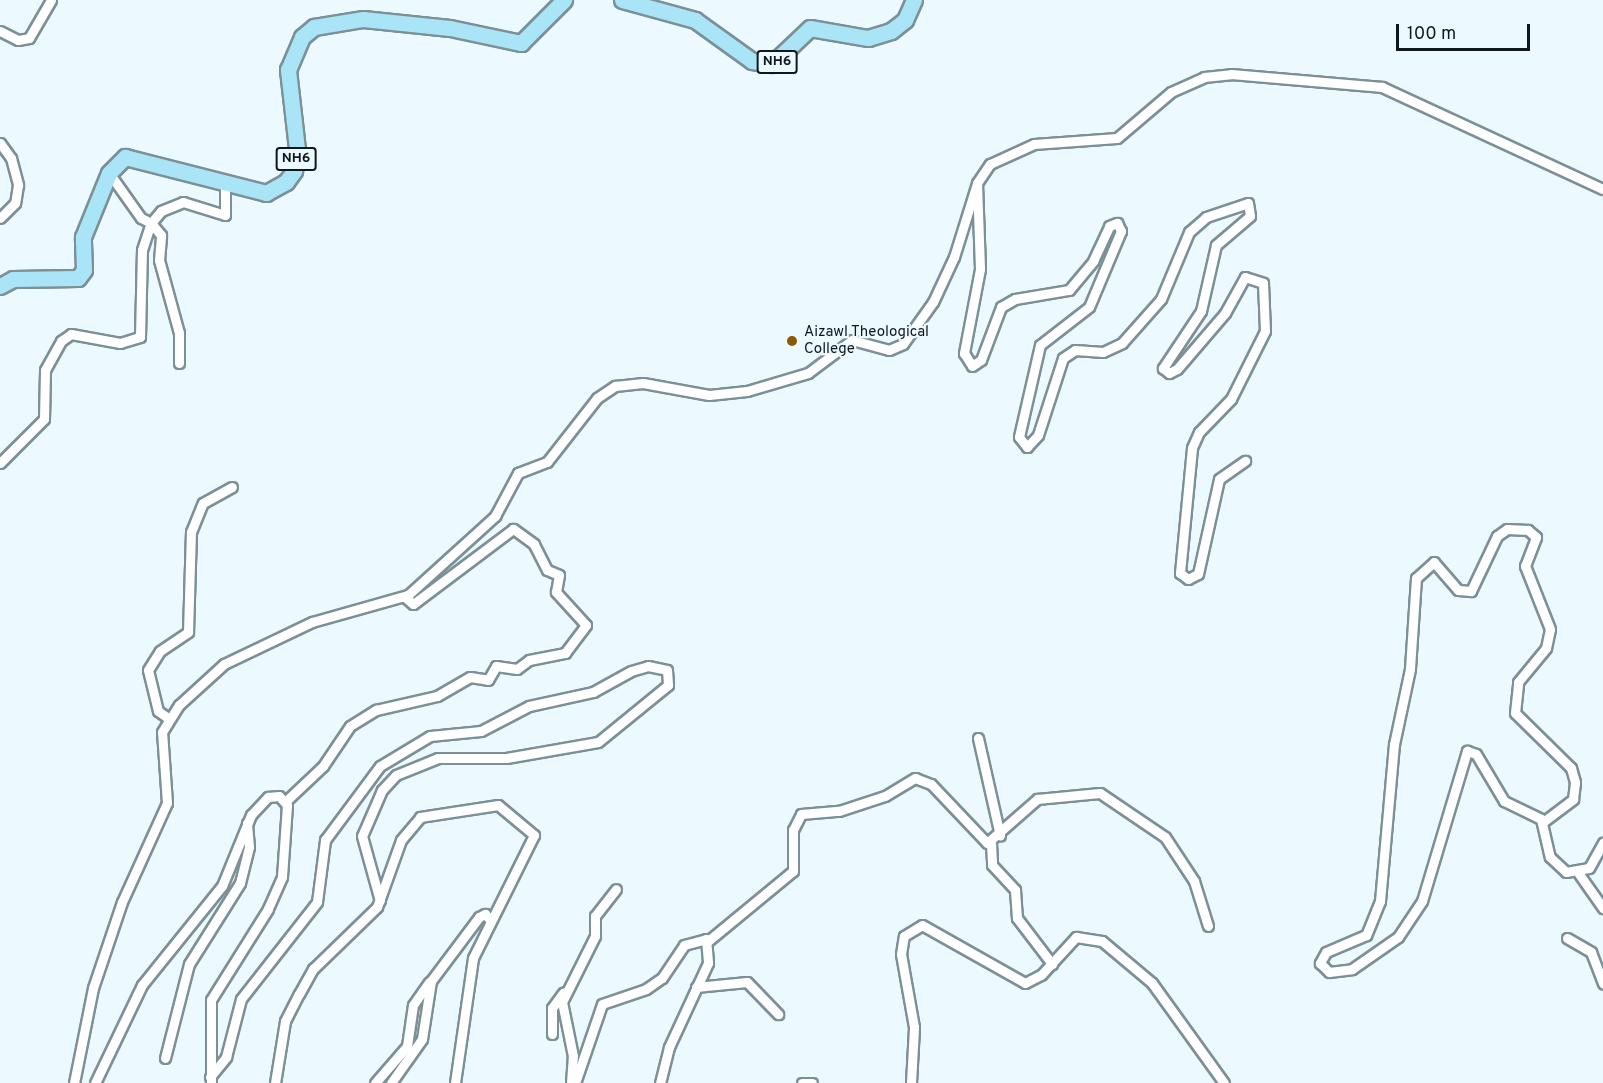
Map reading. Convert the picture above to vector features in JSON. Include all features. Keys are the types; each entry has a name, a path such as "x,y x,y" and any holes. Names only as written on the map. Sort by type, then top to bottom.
{"highway":[{"name":"NH6","path":"109,173 119,160 134,156 266,193 294,171 288,70 302,37 314,27 363,19 450,28 521,44 564,0"},
{"name":"NH6","path":"622,0 695,20 752,61 772,64 810,28 867,38 891,31 905,20 914,0"},
{"path":"0,286 13,279 78,278 84,270 83,237 109,173"}],"street":[{"path":"0,31 18,40 29,39 51,0"},
{"path":"74,1083 107,945 167,803 162,740 168,718 224,664 312,622 405,597 468,544 501,508 518,473 547,462 597,398 615,386 643,383 710,394 747,391 808,373 852,340 889,350 903,344 920,324 954,257 977,183 990,164 1024,147 1117,138 1171,92 1204,77 1231,74 1283,82 1370,83 1603,189"},
{"path":"0,143 11,158 18,185 15,202 0,218"},
{"path":"109,173 141,218 151,223 161,235 159,260 179,333 179,363"},
{"path":"0,464 45,419 45,370 61,341 71,334 120,343 140,337 142,250 151,223 161,210 183,202 225,215 225,182"},
{"path":"977,183 980,270 964,353 972,366 981,360 1000,307 1015,299 1069,290 1086,271 1112,224 1121,231 1089,307 1040,345 1019,437 1028,447 1038,435 1063,358 1075,350 1103,352 1122,343 1161,299 1196,224 1248,203 1250,216 1216,245 1200,311 1163,368 1169,373 1176,369 1225,313 1245,277 1263,283 1265,330 1231,399 1199,432 1192,448 1180,573 1188,579 1198,574 1219,479 1245,461"},
{"path":"168,718 158,711 148,670 160,651 188,632 191,532 203,503 232,487"},
{"path":"210,1080 211,1000 268,909 282,877 286,801 323,766 350,726 376,710 437,696 470,677 488,680 496,666 517,669 529,660 565,653 586,625 556,591 559,575 547,570 534,544 513,528 413,604 405,597"},
{"path":"1508,529 1528,530 1536,537 1525,566 1550,629 1546,648 1518,682 1515,713 1571,768 1575,782 1572,799 1543,822 1504,801 1476,754 1467,751 1422,901 1378,956 1340,973 1323,969 1320,958 1326,952 1366,935 1380,901 1394,744 1410,669 1416,578 1434,562 1458,590 1471,591 1497,536 1508,529"},
{"path":"210,1080 226,1057 241,999 317,902 325,840 380,766 430,736 481,731 529,706 593,692 631,671 648,666 667,670 668,685 598,742 507,758 438,758 396,775 382,790 362,836 380,901"},
{"path":"978,738 1000,836"},
{"path":"573,1083 602,1004 653,984 684,945 708,941 793,871 793,830 803,813 837,812 920,777 991,843 992,865 1015,890 1017,918 1052,964"},
{"path":"991,843 1037,799 1100,793 1162,833 1194,881 1208,926"},
{"path":"95,1083 142,985 222,886 247,823 268,797 286,801"},
{"path":"275,1083 285,1021 299,994 314,969 380,901 392,855 420,817 498,805 534,835 491,921 465,991 455,1083"},
{"path":"1543,822 1550,857 1566,872 1579,874 1594,864 1603,843"},
{"path":"165,1058 189,964 242,877 247,823"},
{"path":"1579,874 1603,908"},
{"path":"552,1034 552,1008 567,989 595,936 595,916 616,889"},
{"path":"375,1083 407,1046 413,1005 479,917 485,914 491,921"},
{"path":"911,1083 914,1027 901,954 909,930 928,926 1018,982 1032,981 1052,964 1076,937 1102,941 1152,983 1224,1083"},
{"path":"1567,938 1591,952 1603,984"},
{"path":"660,1083 669,1047 711,955 708,941"},
{"path":"392,1083 425,1032 431,981"},
{"path":"696,987 747,982 778,1014"},
{"path":"567,989 562,1011 573,1056 573,1083"},
{"path":"802,1083 813,1083"}],"place":[{"name":"Aizawl Theological College","path":"792,341"}]}
